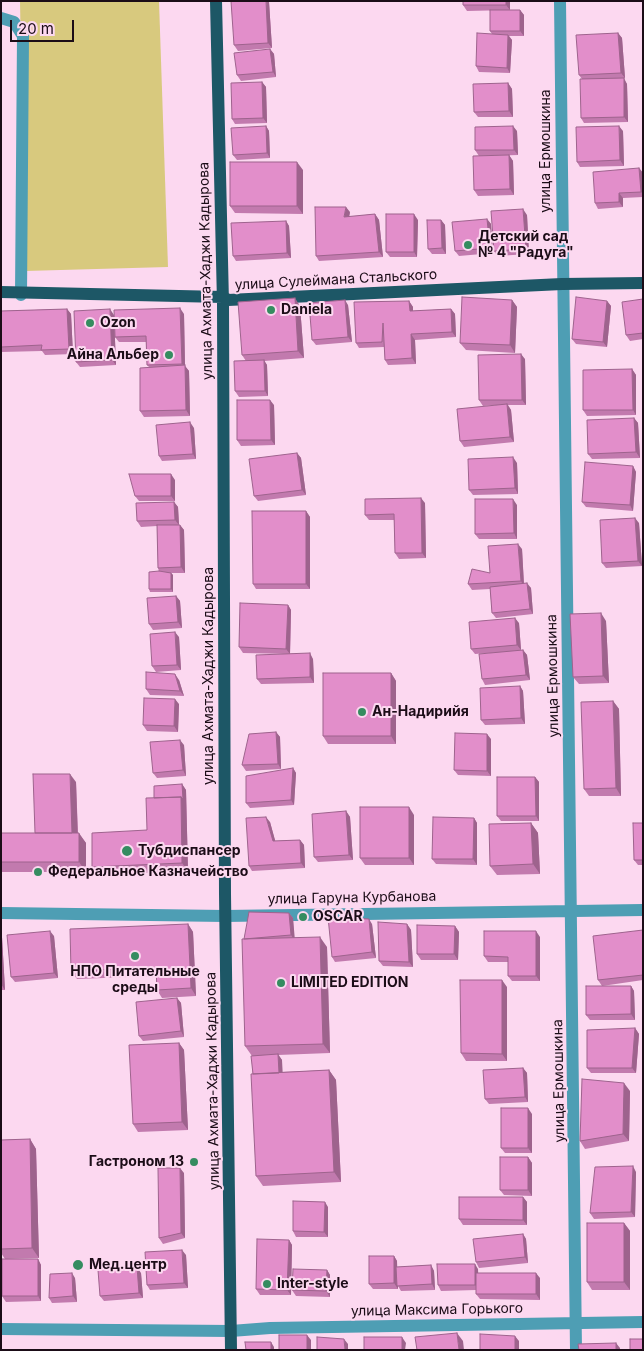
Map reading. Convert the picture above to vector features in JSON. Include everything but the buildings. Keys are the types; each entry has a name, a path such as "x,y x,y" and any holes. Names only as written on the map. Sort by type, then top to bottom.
{"main road":[{"name":"улица Ахмата-Хаджи Кадырова","path":"216,1 223,300 225,916 231,1350"},
{"name":"улица Сулеймана Стальского","path":"1,294 223,300 238,304 643,283"},
{"name":"улица Сулеймана Стальского","path":"562,286 643,287"},
{"name":"улица Сулеймана Стальского","path":"1,294 223,300"}],"street":[{"name":"улица Ермошкина","path":"560,1 576,1350"},
{"path":"1,18 14,22 23,36 21,295"},
{"name":"улица Гаруна Курбанова","path":"1,913 225,916 643,910"},
{"name":"улица Максима Горького","path":"1,1330 231,1331 270,1328 643,1322"}],"shaded area":[{"path":"20,1 159,1 168,267 25,271"}],"place":[{"name":"Детский сад № 4 \"Радуга\"","path":"468,245"},
{"name":"Daniela","path":"271,310"},
{"name":"Ozon","path":"90,323"},
{"name":"Айна Альбер","path":"169,355"},
{"name":"Ан-Надирийя","path":"362,712"},
{"name":"Тубдиспансер","path":"127,851"},
{"name":"Федеральное Казначейство","path":"38,872"},
{"name":"OSCAR","path":"303,917"},
{"name":"НПО Питательные среды","path":"135,956"},
{"name":"LIMITED EDITION","path":"281,983"},
{"name":"Гастроном 13","path":"194,1162"},
{"name":"Мед.центр","path":"78,1265"},
{"name":"Inter-style","path":"267,1284"}]}
